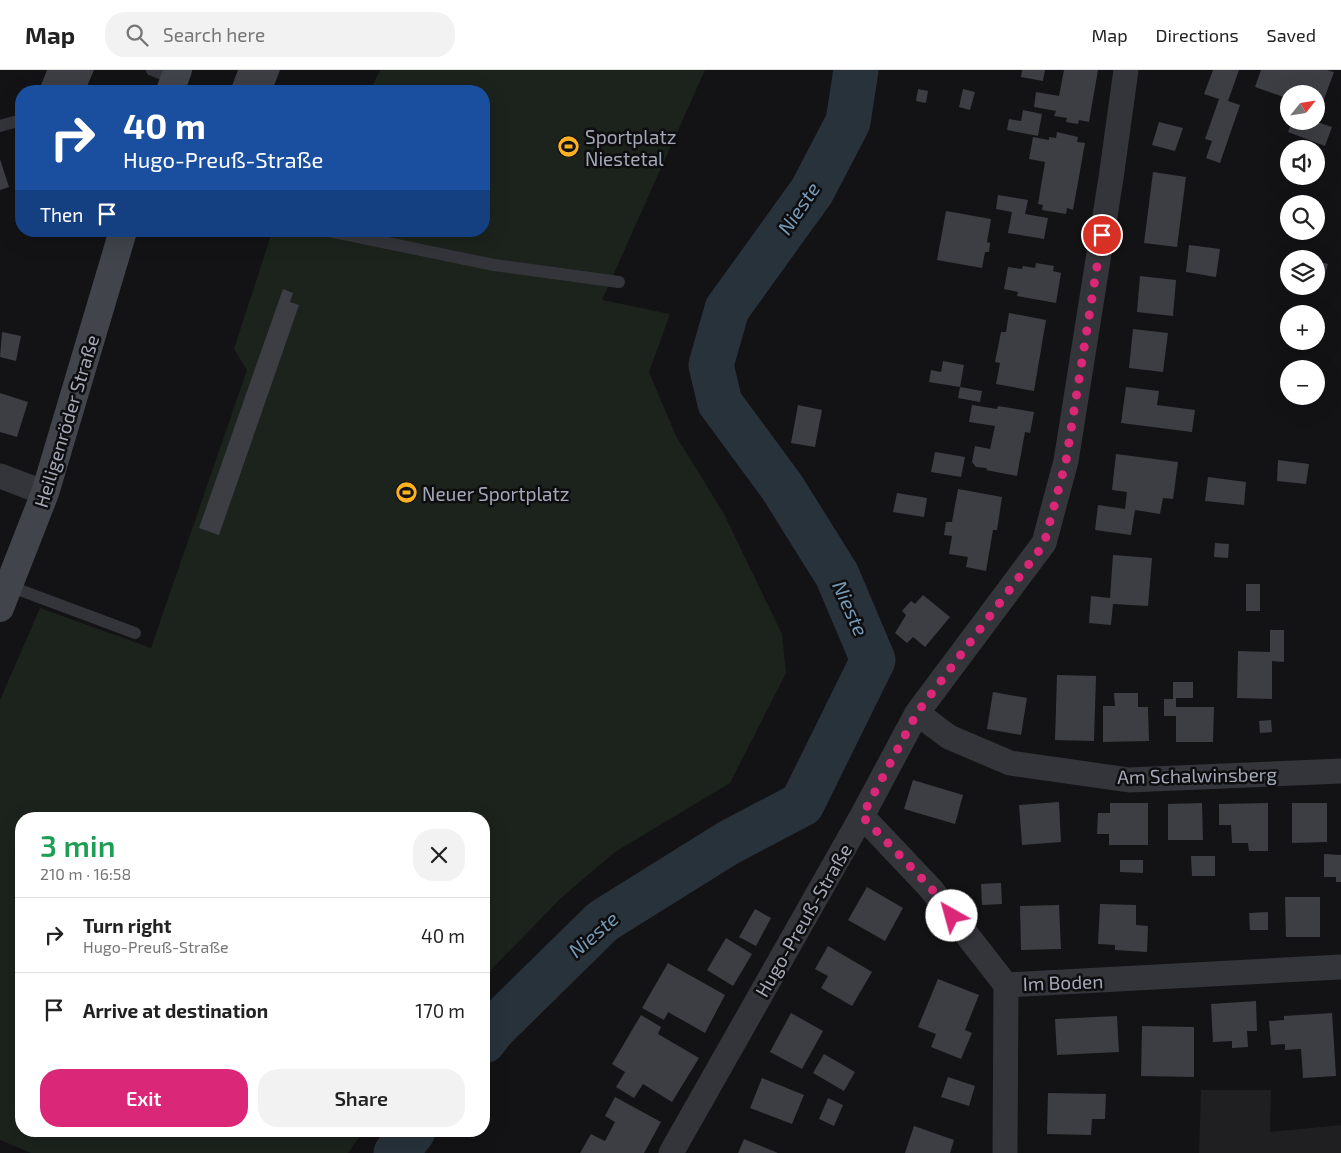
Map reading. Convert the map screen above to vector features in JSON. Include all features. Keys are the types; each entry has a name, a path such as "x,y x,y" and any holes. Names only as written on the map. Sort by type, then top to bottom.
{"street":[{"name":"Hugo-Preuß-Straße","path":"671,1153 862,816 917,713 1044,544 1066,461 1111,178 1126,70"},
{"name":"Heiligenröder Straße","path":"5,597 46,493 121,237"},
{"path":"0,476 46,493"},
{"name":"Am Schalwinsberg","path":"917,713 949,737 1010,763 1128,780 1341,771"},
{"name":"Im Boden","path":"862,816 931,888 1006,985 1341,967"},
{"path":"1005,1153 1006,985"}],"lane":[{"path":"0,126 15,122"},
{"path":"358,237 494,265 619,282"},
{"path":"5,597 135,633"}],"shaded area":[{"path":"380,70 705,70 602,300 670,314 649,372 676,436 723,512 782,634 786,673 730,783 615,852 561,898 490,971 490,812 15,812 15,1137 359,1137 348,1153 31,1153 0,1140 0,700 40,608 151,648 247,370 234,349 270,237 490,237 490,85 373,85"},
{"path":"1201,1090 1271,1090 1270,1132 1341,1125 1341,1153 1199,1153"}],"building":[{"path":"47,70 94,70 88,85 41,85"},
{"path":"238,70 280,70 274,85 232,85"},
{"path":"1022,70 1045,70 1043,81 1021,77"},
{"path":"1064,70 1098,70 1089,122 1079,120 1078,124 1066,122 1067,118 1054,116 1056,111 1034,107 1036,92 1059,96"},
{"path":"1213,70 1239,70 1228,101 1240,105 1220,163 1206,158 1212,141 1205,139 1219,99 1204,94"},
{"path":"1261,70 1327,70 1334,72 1325,96 1325,85 1280,85 1280,96 1255,87"},
{"path":"918,89 928,91 926,103 916,101"},
{"path":"963,89 975,92 970,110 959,107"},
{"path":"1023,110 1042,114 1038,136 1007,130 1009,119 1021,121"},
{"path":"1159,122 1183,128 1175,151 1152,145"},
{"path":"1325,125 1332,127 1325,146 1325,140 1309,140 1288,132 1289,130 1325,130"},
{"path":"1057,132 1078,137 1077,142 1085,143 1073,210 1067,208 1066,214 1042,210 1043,205 1038,204 1045,162 1029,159 1033,137 1049,140 1049,137 1056,138"},
{"path":"0,159 9,187 0,190"},
{"path":"1153,172 1186,177 1177,247 1144,243"},
{"path":"998,195 1028,200 1025,214 1048,218 1044,239 1008,233 1012,212 996,209"},
{"path":"946,211 991,219 987,242 990,243 989,252 985,252 982,268 937,260"},
{"path":"1189,245 1220,249 1216,277 1186,272"},
{"path":"1036,263 1054,266 1053,271 1061,273 1056,303 1017,296 1018,292 1004,289 1008,267 1022,269 1023,266 1035,268"},
{"path":"1325,263 1328,264 1325,274"},
{"path":"1140,276 1176,280 1173,316 1137,312"},
{"path":"283,289 293,293 290,302 299,305 219,535 199,528"},
{"path":"1009,313 1046,320 1034,391 996,384 1000,363 995,362 1001,332 1006,332"},
{"path":"1133,329 1168,333 1163,372 1129,368"},
{"path":"2,332 21,336 16,361 0,357"},
{"path":"943,361 964,365 960,387 929,382 931,370 941,372"},
{"path":"960,387 982,391 980,402 958,398"},
{"path":"1126,387 1159,391 1157,405 1195,410 1192,432 1121,423"},
{"path":"0,393 28,402 17,437 0,432"},
{"path":"798,405 822,410 815,447 791,443"},
{"path":"972,405 997,409 998,406 1034,412 1030,433 1025,432 1017,476 976,467 972,462 975,446 990,449 995,426 969,422"},
{"path":"935,452 965,457 961,477 931,472"},
{"path":"1116,454 1178,462 1173,499 1163,498 1160,514 1135,510 1131,535 1095,530 1098,505 1125,509 1127,492 1112,490"},
{"path":"1278,460 1309,464 1306,484 1277,481"},
{"path":"1208,477 1246,482 1244,505 1205,501"},
{"path":"958,489 1002,497 997,530 993,530 986,571 966,567 968,557 949,554 952,536 944,535 946,522 952,522"},
{"path":"897,493 927,498 924,517 893,512"},
{"path":"1215,543 1229,544 1228,558 1214,557"},
{"path":"1113,555 1152,558 1148,606 1113,604 1111,625 1089,623 1091,596 1110,598"},
{"path":"1246,584 1260,584 1260,611 1246,611"},
{"path":"923,595 950,617 925,647 913,637 907,643 895,633 906,615 902,611 911,601 915,604"},
{"path":"1270,630 1284,630 1284,662 1272,661 1272,699 1237,698 1238,651 1270,652"},
{"path":"1057,675 1096,676 1094,741 1055,740"},
{"path":"1173,682 1193,682 1193,698 1176,698 1176,707 1214,707 1213,742 1176,742 1176,716 1164,716 1164,699 1173,699"},
{"path":"993,692 1027,698 1021,735 987,729"},
{"path":"1114,693 1138,693 1138,707 1148,707 1149,741 1103,742 1103,706 1115,706"},
{"path":"1271,720 1272,732 1260,733 1259,721"},
{"path":"913,780 963,795 955,824 904,809"},
{"path":"1059,802 1061,842 1022,845 1019,805"},
{"path":"1110,803 1148,803 1148,845 1109,845 1109,834 1097,834 1098,813 1110,813"},
{"path":"1202,803 1203,840 1168,840 1168,804"},
{"path":"1268,803 1268,851 1249,851 1248,843 1232,843 1231,825 1219,825 1219,804"},
{"path":"1292,803 1327,803 1327,842 1292,843"},
{"path":"1324,854 1341,855 1341,882 1336,882 1336,877 1324,877"},
{"path":"1191,856 1215,856 1215,876 1192,876"},
{"path":"1120,860 1143,860 1143,873 1120,872"},
{"path":"1001,883 1002,904 982,905 981,884"},
{"path":"867,887 903,908 885,941 848,920"},
{"path":"1285,897 1320,897 1320,937 1286,937"},
{"path":"1100,904 1136,905 1136,925 1148,926 1147,952 1115,950 1115,945 1098,944"},
{"path":"1059,905 1061,949 1021,950 1020,906"},
{"path":"755,909 771,918 756,946 739,937"},
{"path":"1268,912 1268,930 1250,930 1249,913"},
{"path":"726,938 752,954 733,986 707,970"},
{"path":"828,946 872,972 852,1006 821,988 828,976 815,969"},
{"path":"668,963 725,995 705,1033 668,1012 664,1020 642,1008"},
{"path":"938,979 979,995 965,1030 972,1033 961,1059 931,1047 936,1034 918,1027"},
{"path":"1256,1001 1257,1031 1247,1031 1248,1047 1232,1048 1232,1041 1213,1042 1211,1004"},
{"path":"791,1013 823,1031 802,1069 770,1052"},
{"path":"1332,1013 1336,1076 1303,1078 1301,1049 1285,1050 1285,1044 1271,1045 1269,1021 1284,1020 1284,1016"},
{"path":"641,1015 661,1027 658,1034 699,1058 672,1102 643,1084 634,1098 616,1087 625,1072 612,1064"},
{"path":"1117,1016 1119,1052 1057,1055 1055,1019"},
{"path":"1142,1026 1194,1027 1194,1077 1141,1076"},
{"path":"824,1054 855,1072 844,1091 813,1073"},
{"path":"948,1077 975,1086 969,1106 941,1097"},
{"path":"762,1078 804,1095 792,1124 750,1108"},
{"path":"1048,1093 1106,1094 1105,1119 1092,1119 1091,1135 1047,1134"},
{"path":"615,1097 661,1122 644,1153 580,1153 591,1134 605,1141 615,1122 605,1116"},
{"path":"828,1098 843,1105 834,1126 819,1119"},
{"path":"914,1126 954,1140 950,1153 905,1153"},
{"path":"744,1139 778,1153 738,1153"}],"waterway":[{"name":"Nieste","path":"490,1033 603,921 728,843 802,804 873,660 837,575 782,487 720,403 711,365 727,309 812,191 848,122 856,70"},
{"name":"Nieste","path":"396,1153 408,1137"}],"place":[{"name":"Sportplatz Niestetal","path":"569,147"},
{"name":"Neuer Sportplatz","path":"406,493"}],"route":[{"path":"952,916 931,888 862,816 917,713 1044,544 1066,461 1102,235"}]}
